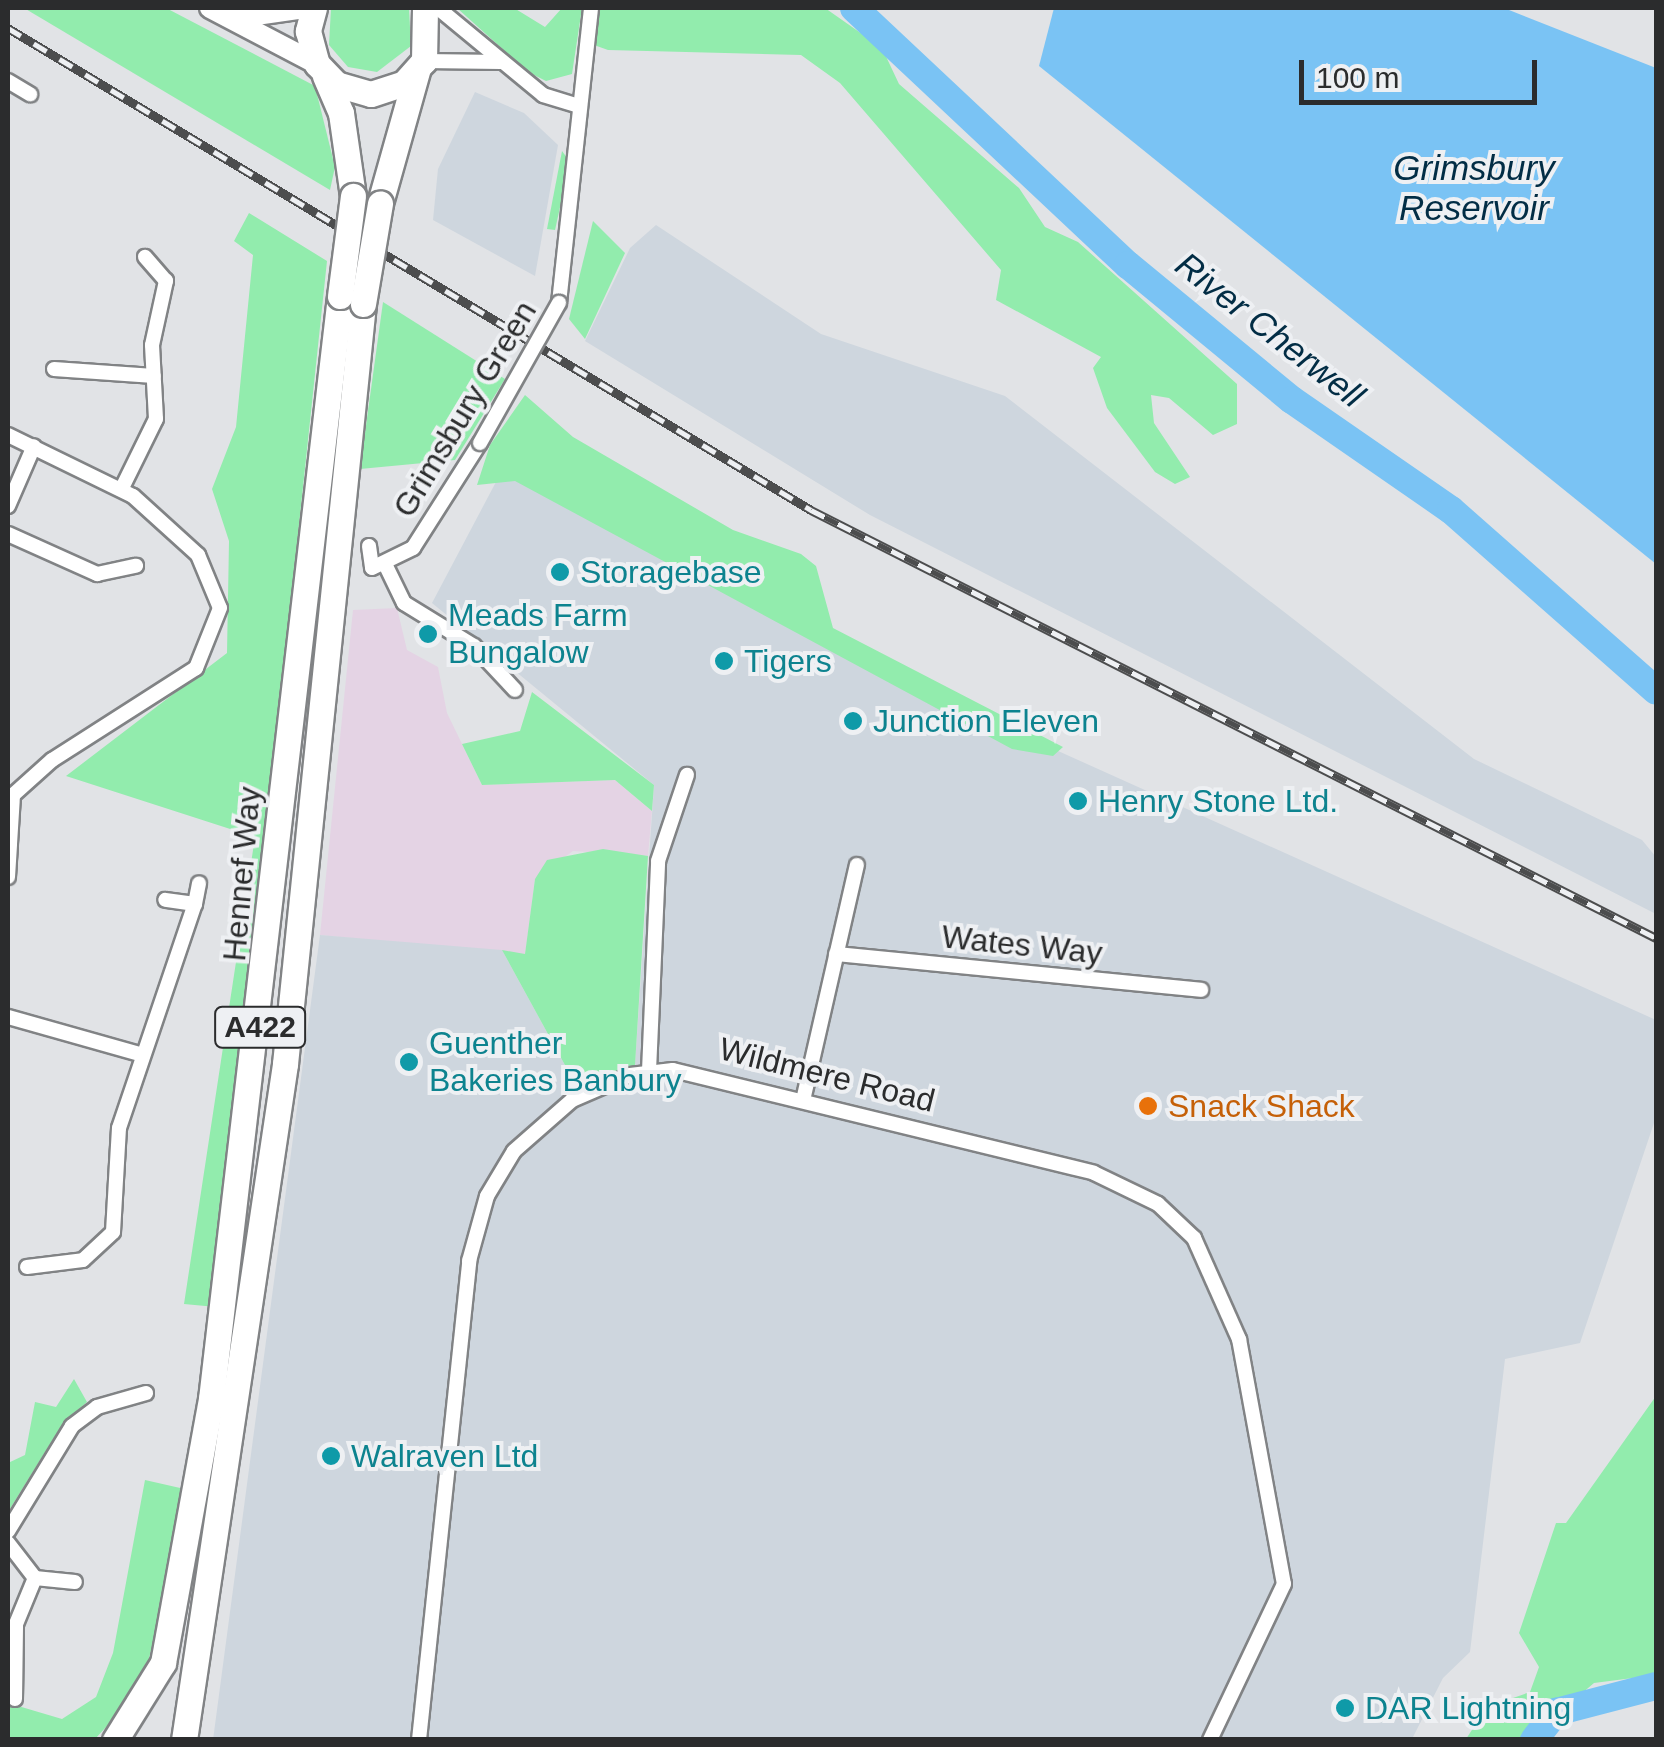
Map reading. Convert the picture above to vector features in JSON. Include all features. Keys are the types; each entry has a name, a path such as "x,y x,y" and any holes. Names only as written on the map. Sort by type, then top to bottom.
{"highway":[{"path":"314,8 308,30 320,68 370,94 421,66 426,8"},
{"name":"A422","path":"352,300 421,66"},
{"name":"A422","path":"320,68 341,113 353,196 352,300"},
{"name":"Hennef Way","path":"116,1740 163,1663 211,1398 352,300"},
{"name":"Hennef Way","path":"184,1740 285,1064 352,300"}],"main road":[{"path":"220,12 306,8"},
{"path":"220,12 320,68"}],"street":[{"path":"438,8 542,95 579,106"},
{"name":"Grimsbury Green","path":"369,546 368,567 386,566 440,518 559,302 591,8"},
{"path":"421,66 502,62"},
{"path":"8,81 30,94"},
{"path":"122,488 154,436 154,376 166,282 145,257"},
{"path":"54,368 154,376"},
{"path":"8,435 122,488 213,576 213,643 190,673 52,760 10,795 8,877"},
{"path":"8,506 34,446"},
{"path":"8,534 98,574 136,566"},
{"path":"386,566 404,604 466,640 515,690"},
{"path":"649,1071 658,861 687,775"},
{"path":"804,1096 857,865"},
{"path":"28,1266 83,1260 113,1232 118,1128 199,883"},
{"path":"165,900 195,904"},
{"name":"Wates Way","path":"836,954 1202,990"},
{"path":"8,1017 140,1054"},
{"name":"Wildmere Road","path":"419,1740 478,1220 500,1172 551,1114 649,1071 725,1075 1117,1181 1158,1204 1208,1258 1238,1339 1284,1584 1210,1740"},
{"path":"8,1531 72,1426 97,1407 146,1393"},
{"path":"8,1543 34,1578 75,1582"},
{"path":"14,1699 16,1624 34,1578"}],"shaded area":[{"path":"475,92 524,113 558,145 535,276 433,220 438,169"},
{"path":"656,225 821,334 1005,396 1474,759 1642,840 1656,857 1656,914 870,515 585,341 630,248"},
{"path":"506,463 1027,737 1656,1020 1656,1117 1580,1343 1505,1359 1470,1652 1443,1678 1412,1739 213,1740 320,935 502,950 577,1087 635,1064 654,785 432,603"},
{"path":"397,608 407,650 438,667 447,713 482,785 615,780 652,811 648,856 573,851 535,879 525,955 320,935 353,610"}],"green space":[{"path":"24,8 166,8 315,86 335,167 330,190"},
{"path":"331,8 409,8 411,46 377,72 348,67 329,45"},
{"path":"457,8 514,8 545,27 562,8 582,8 572,74 546,81 528,72"},
{"path":"600,8 825,8 882,48 899,84 1019,188 1045,227 1078,242 1237,384 1237,424 1213,435 1169,398 1151,395 1154,423 1190,477 1175,484 1155,472 1107,408 1093,368 1101,357 996,300 1001,270 840,83 801,55 608,50 594,45"},
{"path":"562,151 570,162 555,230 547,229"},
{"path":"249,213 327,261 216,1307 184,1304 255,837 66,776 227,653 229,541 212,489 236,427 253,255 234,241"},
{"path":"593,221 625,253 585,339 569,319"},
{"path":"383,302 505,379 455,460 360,469"},
{"path":"525,395 573,437 733,530 801,554 816,566 833,628 1063,747 1053,756 1012,749 515,481 477,485 490,445"},
{"path":"532,692 654,785 652,811 615,780 482,785 462,744 520,731"},
{"path":"603,849 648,856 635,1065 577,1087 502,950 525,954 535,879 547,860"},
{"path":"74,1379 87,1402 63,1423 8,1512 8,1463 25,1455 35,1402 56,1407"},
{"path":"1656,1396 1656,1675 1594,1683 1528,1739 1466,1739 1487,1707 1530,1692 1539,1667 1519,1633 1556,1523 1566,1523"},
{"path":"145,1480 189,1490 142,1688 95,1739 8,1739 8,1703 62,1719 96,1697 113,1653"}],"water":[{"name":"Grimsbury Reservoir","path":"1054,8 1504,8 1656,68 1656,564 1039,66"}],"waterway":[{"name":"River Cherwell","path":"854,8 1128,265 1292,400 1451,510 1656,691"},
{"name":"River Cherwell","path":"1534,1740 1556,1712 1656,1686"}],"railway":[{"path":"8,28 811,510 1656,938"}],"place":[{"name":"Storagebase","path":"560,572"},
{"name":"Meads Farm Bungalow","path":"428,634"},
{"name":"Tigers","path":"724,661"},
{"name":"Junction Eleven","path":"853,721"},
{"name":"Henry Stone Ltd.","path":"1078,801"},
{"name":"Guenther Bakeries Banbury","path":"409,1062"},
{"name":"Snack Shack","path":"1148,1106"},
{"name":"Walraven Ltd","path":"331,1456"},
{"name":"DAR Lightning","path":"1345,1708"}]}
